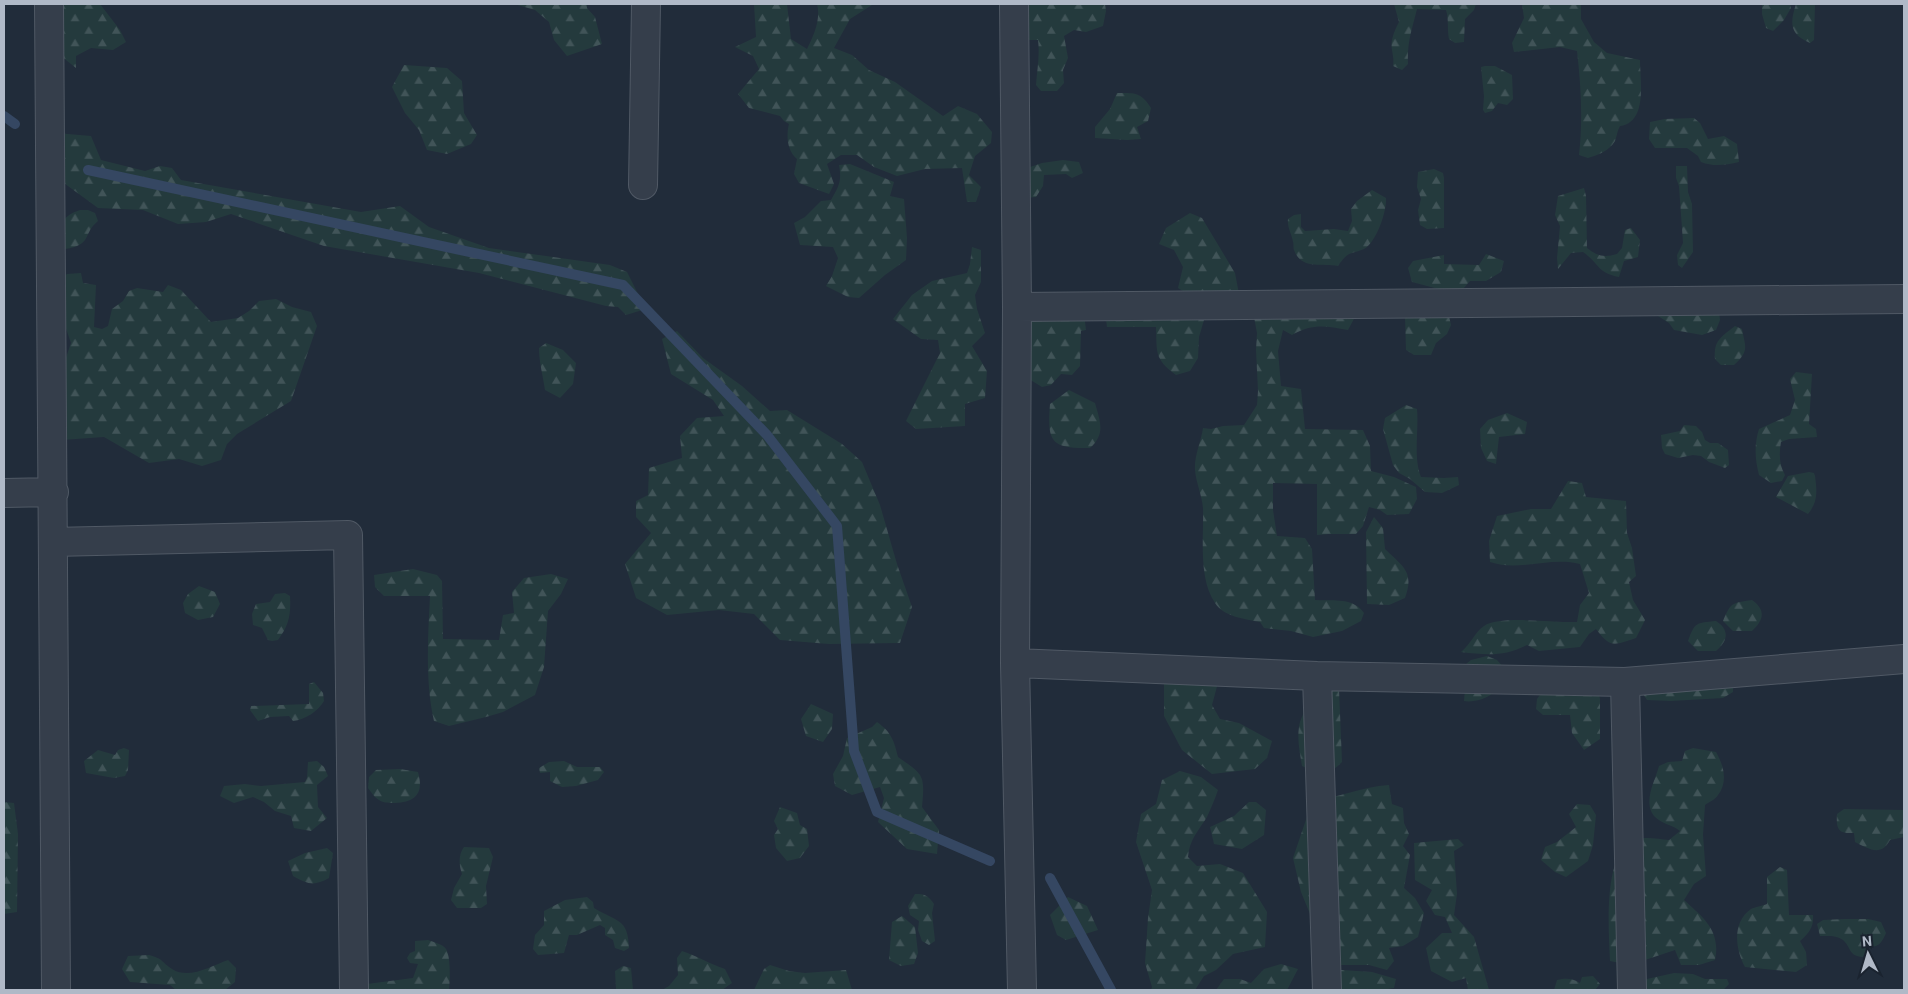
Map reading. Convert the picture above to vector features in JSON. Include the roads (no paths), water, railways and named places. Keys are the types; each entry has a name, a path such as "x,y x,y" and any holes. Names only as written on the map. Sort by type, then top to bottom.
{"street":[{"path":"49,4 54,492 56,990"},
{"path":"644,185 646,4"},
{"path":"1014,4 1017,307 1015,663 1022,990"},
{"path":"1017,307 1904,299"},
{"path":"4,493 54,492"},
{"path":"53,542 348,534 354,990"},
{"path":"1015,663 1317,676 1625,682 1904,659"},
{"path":"1317,676 1327,990"},
{"path":"1625,682 1632,990"}],"waterway":[{"path":"4,116 15,124"},
{"path":"88,170 623,285 767,435 837,526 854,751 877,812 990,861"},
{"path":"1050,878 1111,990"}]}
